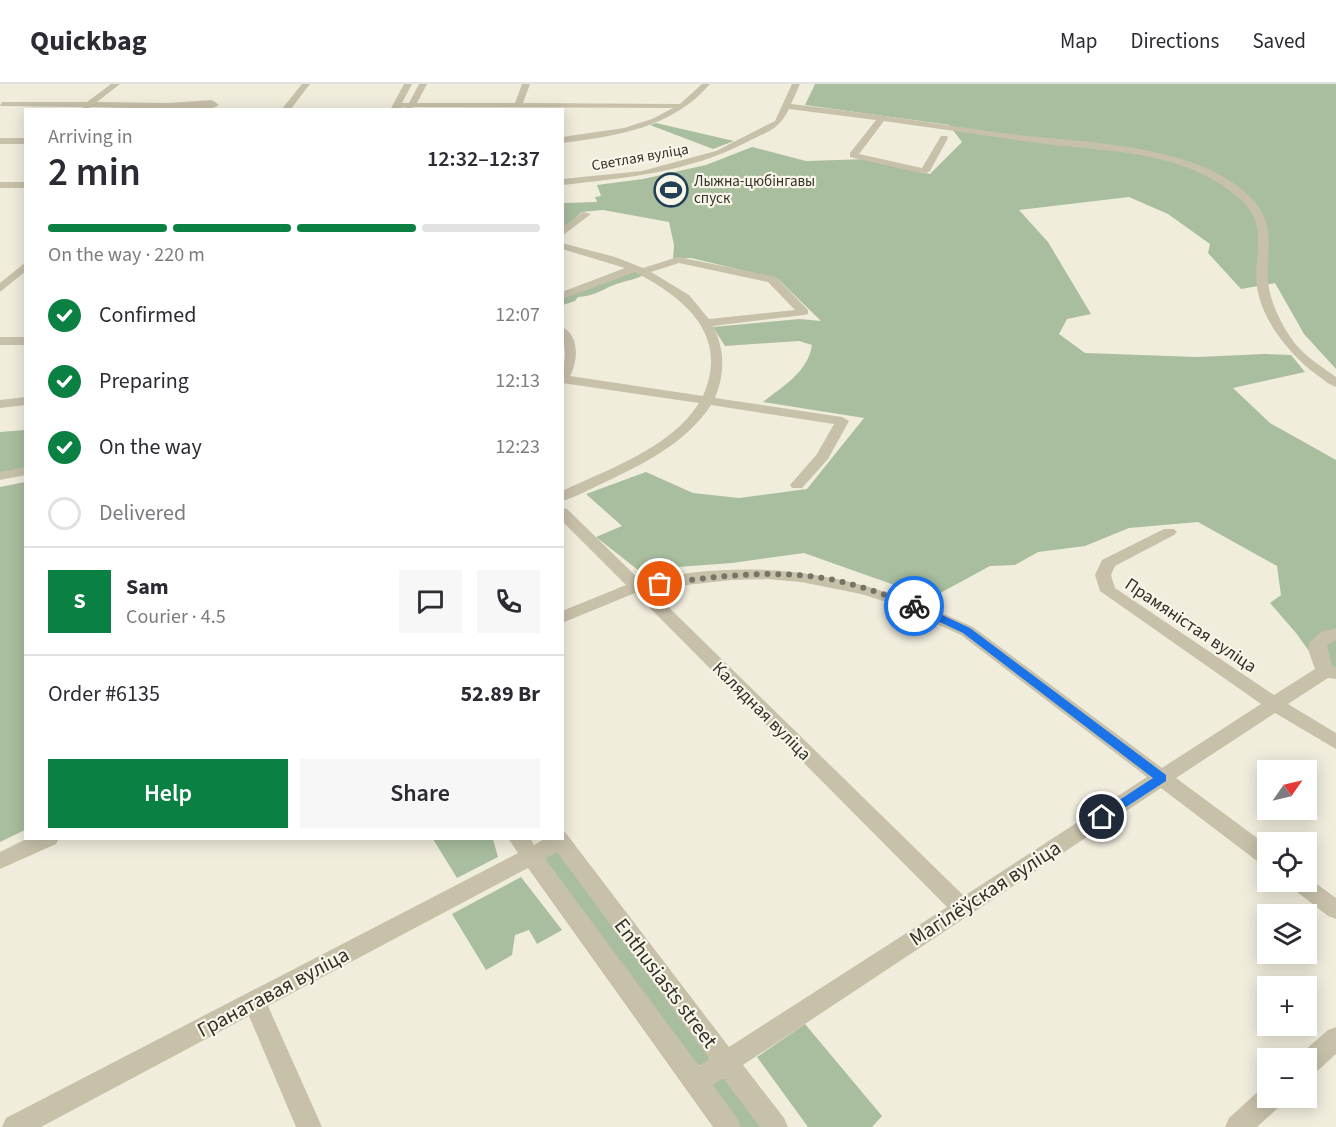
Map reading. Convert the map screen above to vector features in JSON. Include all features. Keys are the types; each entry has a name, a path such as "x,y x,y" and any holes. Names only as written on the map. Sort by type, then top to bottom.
{"street":[{"path":"86,107 116,84"},
{"path":"287,108 306,84"},
{"path":"408,84 395,107 683,106"},
{"path":"410,107 423,84"},
{"path":"518,107 526,84"},
{"path":"564,140 611,134 666,116 683,106 706,84"},
{"path":"783,84 795,85"},
{"name":"Светлая вуліца","path":"564,183 642,174 702,160 744,142 778,123 795,85"},
{"path":"2,104 86,107 168,105"},
{"path":"787,106 883,117 1035,140 1135,150 1175,160 1234,190 1253,206 1264,231 1263,288 1273,316 1294,351 1336,383"},
{"path":"883,117 853,154 925,171 944,138"},
{"path":"0,141 24,141"},
{"path":"1,186 24,185"},
{"path":"564,231 586,214"},
{"path":"564,247 640,269 664,282 707,322 718,349 716,380 708,401 687,427 644,457 564,496"},
{"path":"564,295 640,269 678,260 772,279 804,312 707,322"},
{"path":"0,289 24,267"},
{"path":"564,333 570,343 571,364 564,377"},
{"path":"0,341 24,341"},
{"path":"564,379 842,421 823,456 797,485"},
{"path":"0,404 24,401"},
{"path":"0,476 24,471"},
{"name":"Калядная вуліца","path":"564,514 962,908"},
{"name":"Прамяністая вуліца","path":"1169,532 1108,563 1103,575 1108,591 1252,690 1336,742"},
{"path":"564,617 636,587 729,574 818,577 883,594 923,609 967,631 1257,850"},
{"path":"1331,672 1318,652 1318,643 1327,636 1336,634"},
{"name":"Магілёўская вуліца","path":"696,1082 1276,703 1331,672"},
{"path":"0,861 45,840"},
{"name":"Гранатавая вуліца","path":"15,1127 255,1002 525,847 559,840"},
{"name":"Enthusiasts street","path":"559,840 775,1127"},
{"name":"Enthusiasts street","path":"525,847 728,1127"},
{"path":"1312,892 1336,910"},
{"path":"255,1002 309,1127"},
{"path":"1317,1055 1336,1038"},
{"path":"1238,1127 1259,1108"}],"green space":[{"path":"815,84 1336,84 1336,369 1304,334 1275,283 1241,289 1208,253 1210,244 1168,214 1129,197 1019,210 1048,242 1091,314 1067,319 1059,334 1085,353 1197,357 1291,355 1305,372 1233,388 1270,423 1336,460 1336,668 1319,665 1270,603 1281,595 1277,566 1198,522 1129,528 1085,546 1038,552 1015,565 990,566 931,598 804,553 732,563 638,570 596,537 622,526 586,494 646,472 693,493 739,498 807,489 864,418 763,402 800,371 810,355 812,345 799,341 725,346 713,327 799,319 821,321 778,279 691,258 673,259 674,245 669,222 603,210 582,212 564,228 564,203 597,202 595,197 601,196 597,185 643,179 706,165 752,147 806,161 869,159 930,174 962,142 949,125 805,105"},
{"path":"656,123 734,141 713,149 650,125"},
{"path":"635,271 644,275 590,295 578,297 575,301 564,305 564,298"},
{"path":"24,430 24,469 0,474 0,432"},
{"path":"24,482 24,830 0,842 0,487"},
{"path":"434,840 493,840 498,857 457,878"},
{"path":"559,851 711,1055 706,1065 696,1065 544,858 549,852"},
{"path":"521,877 562,930 537,944 529,930 515,935 512,955 486,970 452,914"},
{"path":"805,1024 882,1116 872,1127 808,1127 757,1057"},
{"path":"725,1078 762,1127 739,1127 711,1088 716,1080"}],"way so far":[{"path":"660,584 729,574 818,577 883,594 914,606"}],"place":[{"name":"Лыжна-цюбінгавы спуск","path":"671,190"}],"route":[{"path":"914,606 967,631 1162,778 1102,817"}]}
